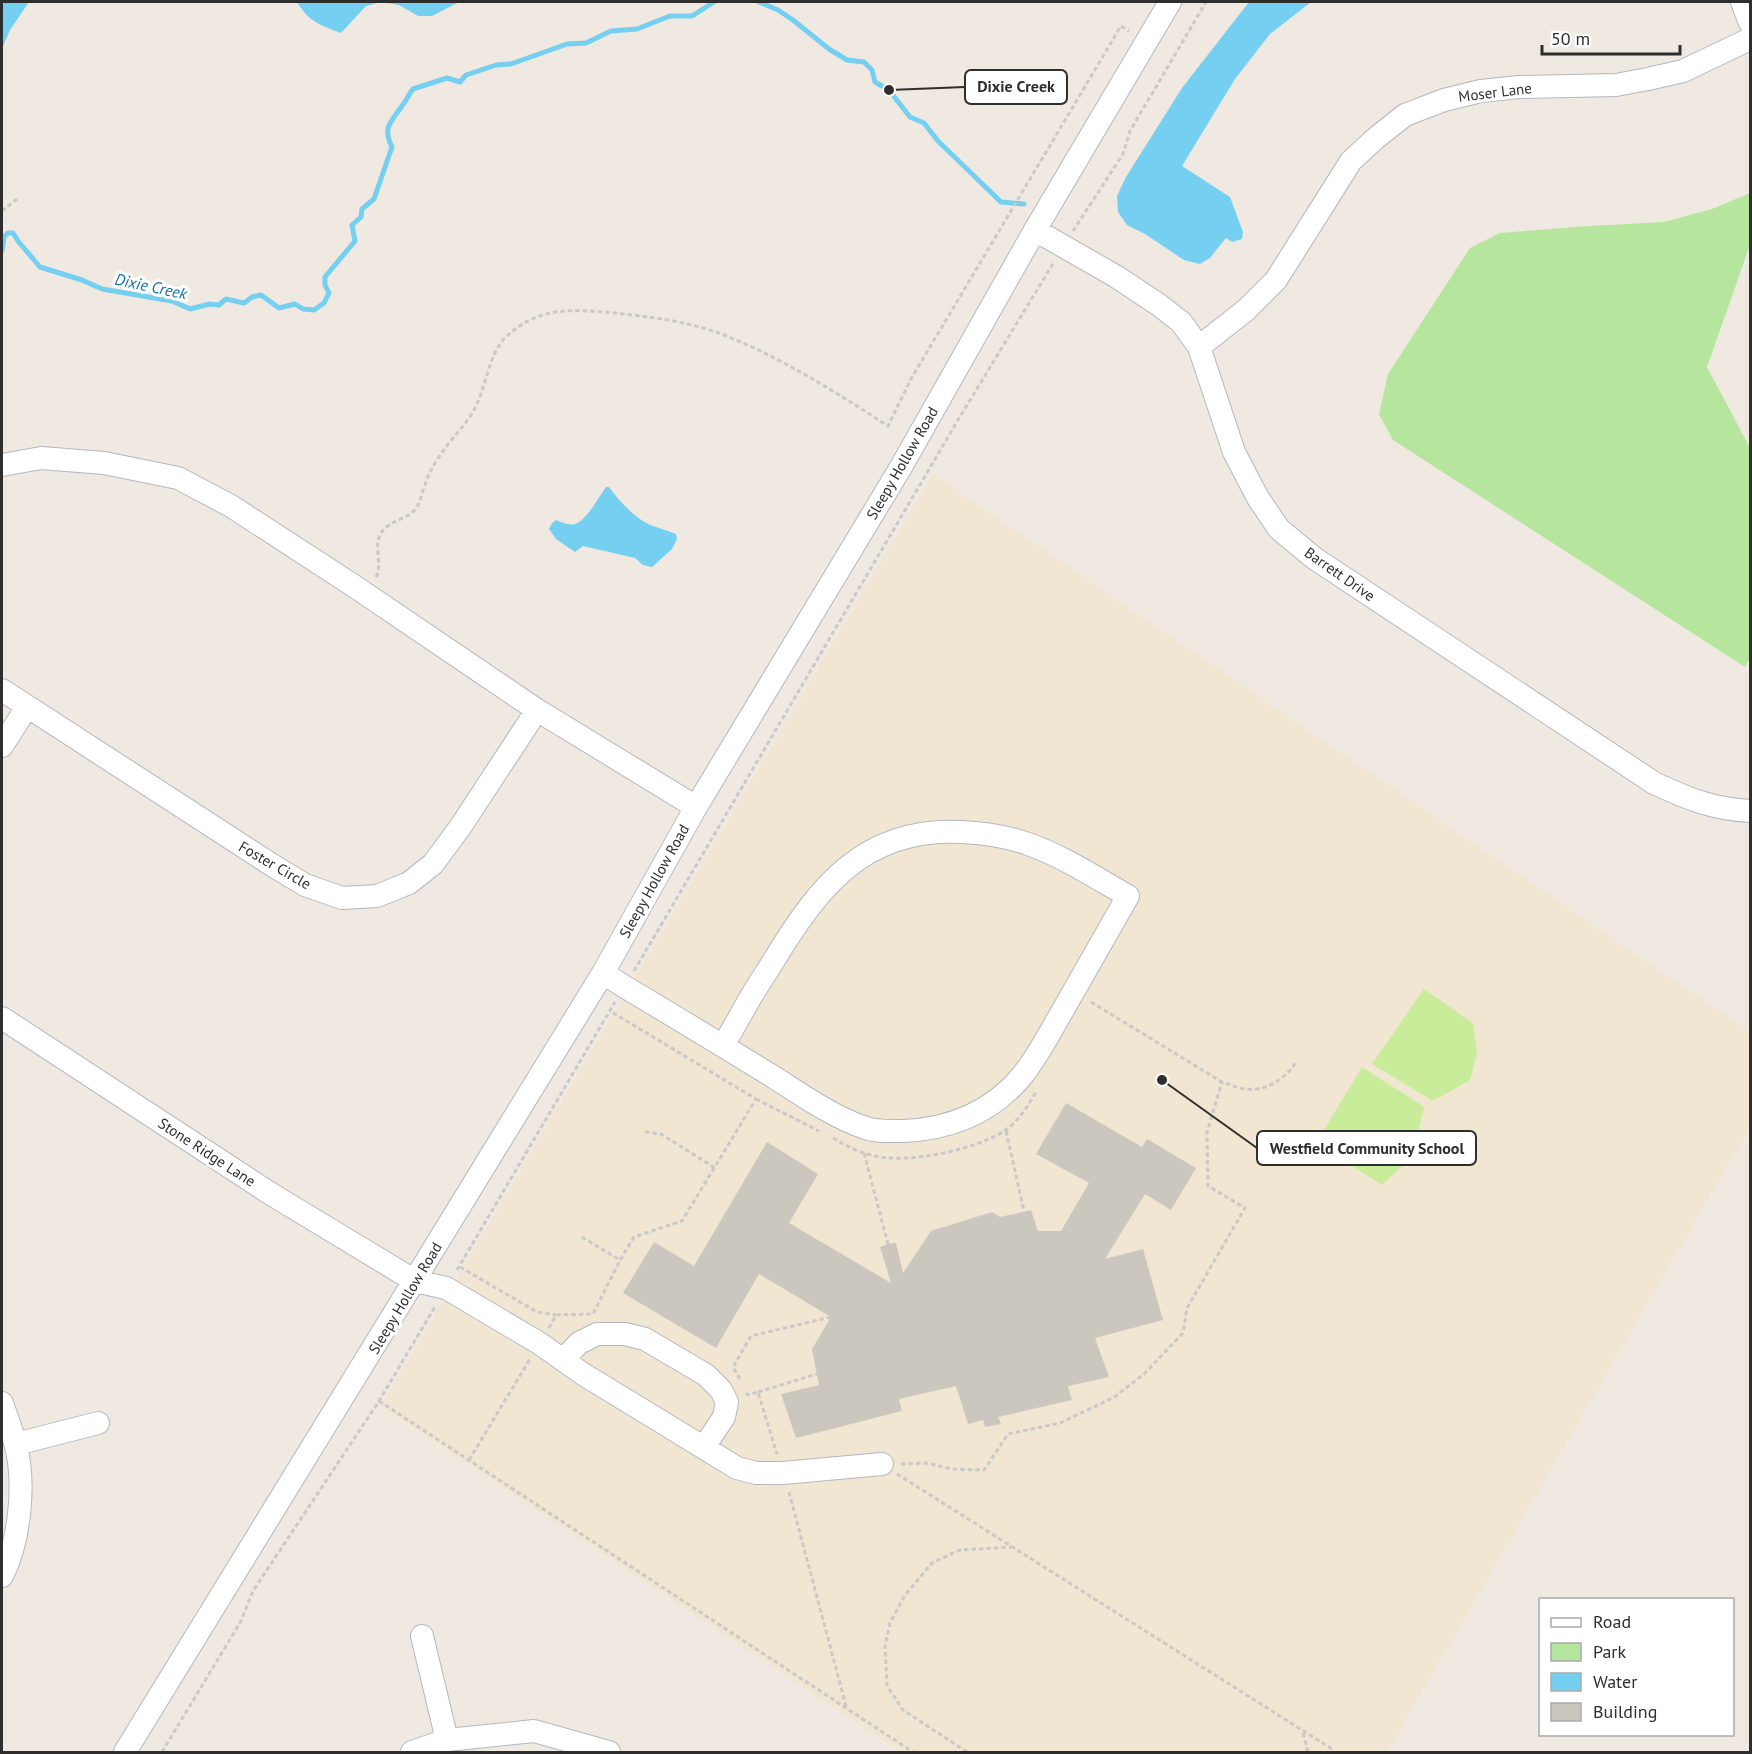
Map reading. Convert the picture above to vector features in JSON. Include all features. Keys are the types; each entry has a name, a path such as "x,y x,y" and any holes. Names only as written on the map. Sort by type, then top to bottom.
{"street":[{"name":"Sleepy Hollow Road","path":"125,1752 603,973 696,807 901,467 1035,230 1170,2"},
{"path":"1742,2 1750,23"},
{"name":"Moser Lane","path":"1199,347 1246,310 1276,280 1351,161 1405,115 1444,100 1481,91 1519,87 1616,85 1648,79 1683,71 1750,39"},
{"name":"Barrett Drive","path":"1035,230 1117,277 1181,322 1199,347 1234,452 1257,498 1279,529 1314,558 1654,783 1683,797 1723,809 1750,812"},
{"path":"2,465 41,458 104,463 178,478 231,506 537,710 696,807"},
{"name":"Foster Circle","path":"2,690 272,865 305,885 342,898 377,896 409,883 433,864 461,826 537,710"},
{"path":"2,746 27,707"},
{"path":"603,973 625,987 843,1119 863,1128 894,1131 938,1128 968,1118 1001,1098 1032,1063 1128,896 1048,852 1004,836 952,831 905,837 879,848 852,864 816,897 752,993 723,1046"},
{"name":"Stone Ridge Lane","path":"2,1018 271,1194 415,1281 447,1288 737,1468 756,1473 783,1473 882,1464"},
{"path":"563,1360 579,1343 597,1334 625,1334 645,1339 706,1375 721,1390 727,1402 724,1417 704,1447"},
{"path":"2,1403 16,1444 21,1479 18,1517 9,1561 2,1576"},
{"path":"16,1444 98,1424"},
{"path":"422,1636 447,1740"},
{"path":"412,1752 447,1740 534,1731 609,1752"}],"path":[{"path":"162,1752 241,1621 257,1584 379,1401 447,1288 961,414 1123,154 1130,131 1206,2"},
{"path":"366,594 379,571 380,534 388,525 410,515 416,509 430,472 440,454 477,405 497,348 538,315 579,309 656,318 729,337 796,370 888,426 911,379 1121,26"},
{"path":"2,211 17,198"},
{"path":"1091,1002 1222,1082 1246,1090 1271,1085 1289,1072 1296,1062"},
{"path":"609,1011 756,1099 822,1133"},
{"path":"882,1464 927,1463 952,1469 984,1470 1008,1434 1060,1423 1113,1398 1144,1374 1183,1333 1187,1308 1245,1208 1208,1186 1207,1132 1222,1082"},
{"path":"832,1138 872,1156 890,1158 918,1157 971,1146 1006,1130 1017,1120 1037,1091"},
{"path":"459,1267 537,1312 556,1315 593,1314 634,1237 682,1221 756,1099"},
{"path":"1006,1130 1023,1211"},
{"path":"645,1132 662,1134 715,1168"},
{"path":"864,1153 888,1244"},
{"path":"582,1237 620,1260"},
{"path":"468,1460 556,1315"},
{"path":"758,1392 817,1374"},
{"path":"379,1401 913,1752"},
{"path":"882,1464 1332,1749"},
{"path":"967,1752 903,1710 887,1686 885,1646 890,1623 905,1595 932,1563 960,1550 1012,1547"},
{"path":"1303,1731 1308,1752"}],"shaded area":[{"path":"933,474 1750,1032 1750,1127 1387,1752 901,1752 381,1406"}],"green space":[{"path":"1750,193 1750,245 1707,367 1750,448 1750,658 1745,667 1393,440 1379,414 1388,374 1470,248 1500,233 1664,222 1712,209"},
{"path":"1424,989 1473,1023 1477,1053 1470,1080 1433,1101 1372,1064"},
{"path":"1362,1067 1424,1107 1412,1157 1382,1185 1316,1143"}],"water":[{"path":"2,2 29,2 10,30 2,49"},
{"path":"297,2 381,2 366,6 341,33 316,22"},
{"path":"382,2 459,2 432,16 418,16 399,5"},
{"path":"1249,2 1311,2 1270,34 1235,79 1182,166 1230,197 1243,232 1242,239 1232,242 1226,238 1210,258 1200,264 1184,260 1127,225 1118,212 1117,196 1126,177 1182,88"},
{"path":"606,487 609,487 634,515 653,526 676,534 677,539 672,549 652,567 643,565 635,558 583,546 575,552 556,539 549,529 556,520 565,524 579,522 588,514"}],"building":[{"path":"1066,1103 1142,1147 1147,1139 1196,1168 1171,1210 1145,1194 1105,1259 1143,1249 1163,1320 1095,1338 1109,1377 1068,1386 1072,1400 998,1417 1001,1424 985,1427 983,1420 968,1424 956,1386 899,1399 902,1411 796,1438 781,1394 819,1385 812,1349 831,1317 759,1274 716,1348 623,1293 654,1242 694,1266 767,1142 818,1174 789,1223 891,1283 880,1247 896,1243 903,1273 931,1231 992,1212 1000,1217 1031,1210 1038,1231 1061,1231 1089,1183 1036,1154"}],"waterway":[{"name":"Dixie Creek","path":"2,251 4,237 8,233 13,233 40,267 102,289 172,301 190,309 210,304 219,305 226,299 244,303 252,297 261,295 279,308 295,304 303,309 314,310 324,303 329,293 325,285 325,277 355,241 352,225 361,217 362,209 374,199 392,147 388,134 389,125 413,89 447,78 460,82 466,75 496,65 511,64 567,44 586,43 611,31 637,29 670,16 692,16 714,2"},
{"name":"Dixie Creek","path":"759,2 778,10 847,60 864,62 872,70 875,82 889,90 910,117 924,123 938,141 1001,202 1024,204"}],"place":[{"name":"Dixie Creek","path":"889,90"},
{"name":"Westfield Community School","path":"1162,1080"}]}
